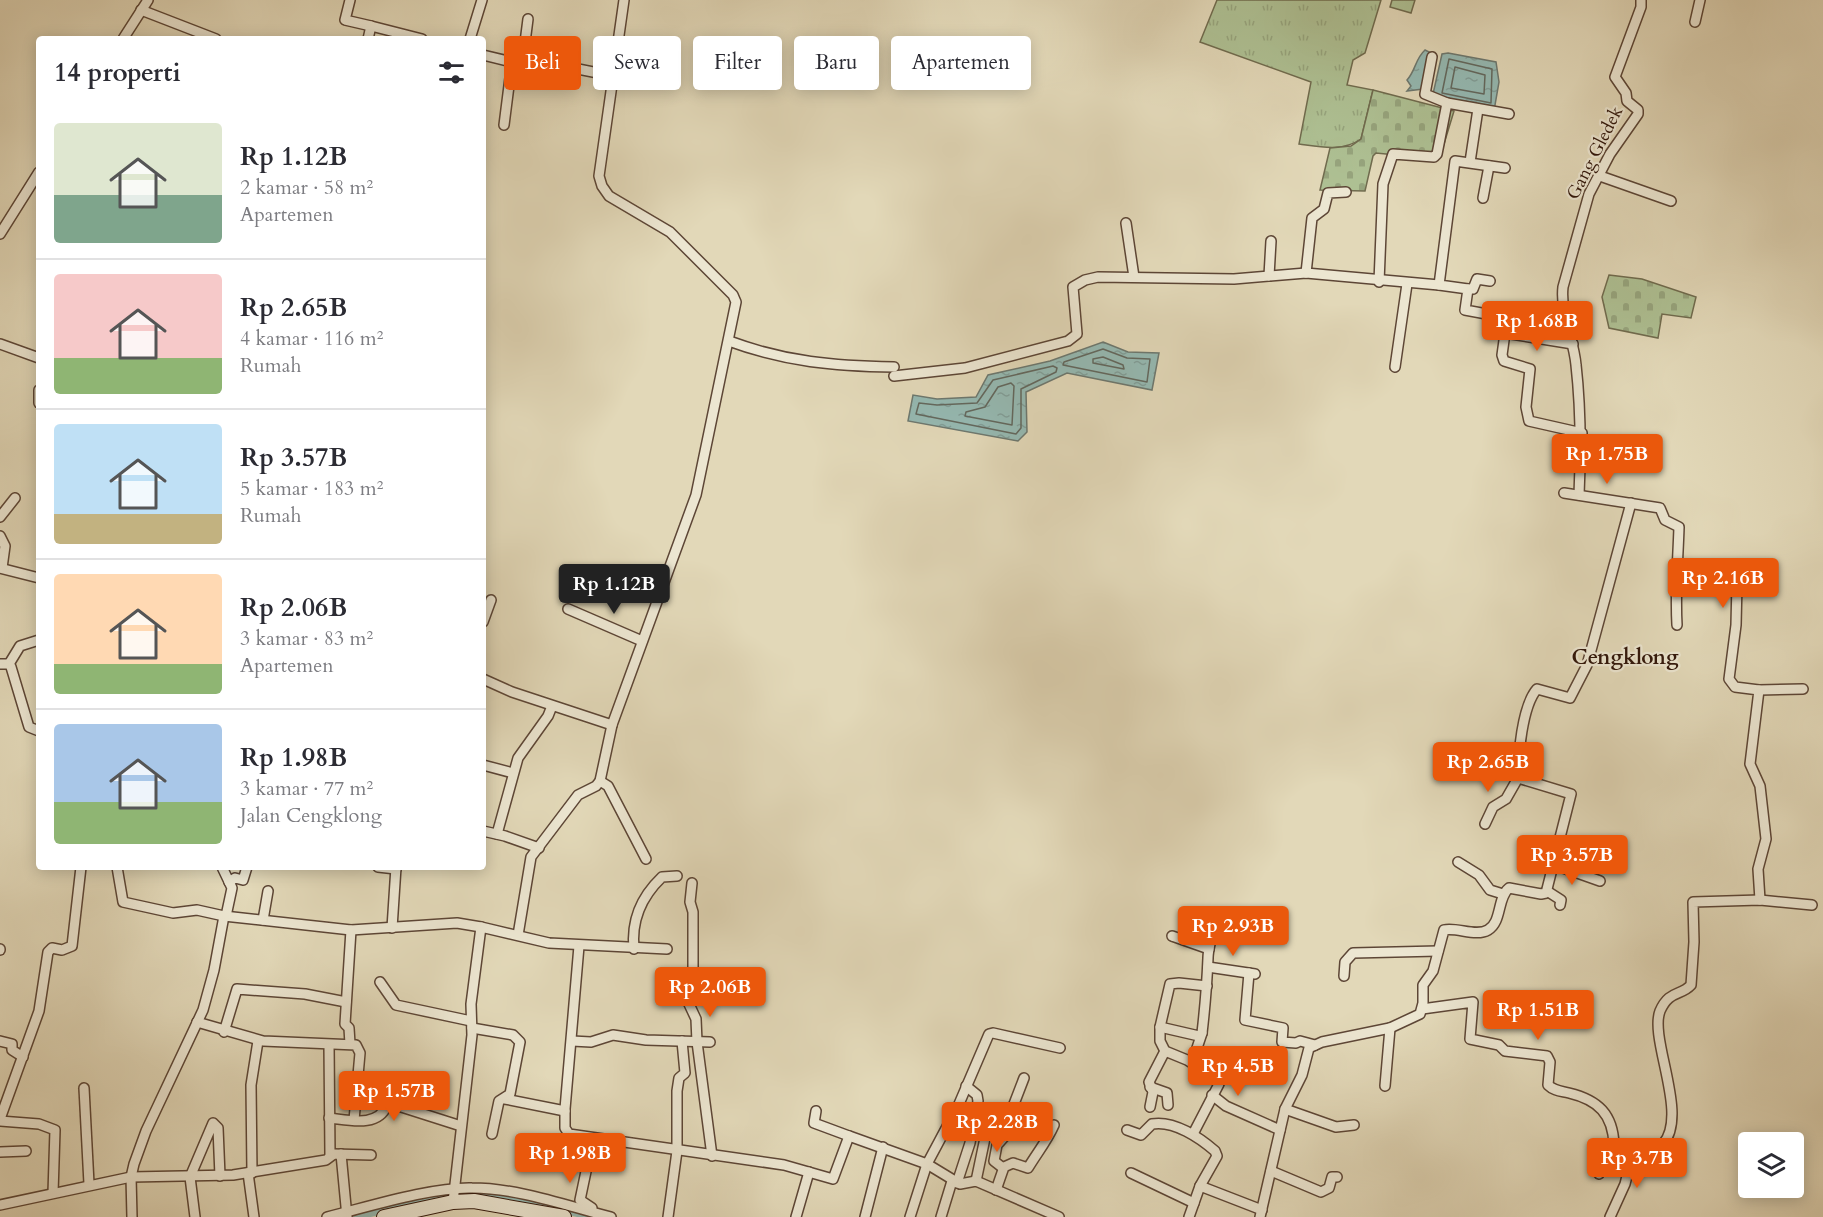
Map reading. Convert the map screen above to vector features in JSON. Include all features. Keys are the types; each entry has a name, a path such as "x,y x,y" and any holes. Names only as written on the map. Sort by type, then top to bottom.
{"main road":[{"path":"384,1217 453,1196 504,1211 564,1217"}],"street":[{"path":"125,36 148,0"},
{"path":"350,0 345,20 410,36"},
{"path":"471,36 482,0"},
{"path":"619,36 624,0"},
{"name":"Gang Gledek","path":"1578,495 1582,433 1573,344 1562,299 1563,287 1585,205 1610,154 1638,113 1627,101 1626,93 1615,77 1641,7 1641,0"},
{"path":"1695,22 1700,0"},
{"path":"141,10 208,36"},
{"path":"526,36 528,19"},
{"path":"369,36 371,26"},
{"path":"486,56 504,60"},
{"path":"1432,57 1425,94 1447,103 1509,114"},
{"path":"504,125 508,90"},
{"path":"518,935 530,860 578,795 596,786 600,781 612,725 696,495 736,302 733,296 670,232 609,196 602,186 599,176 611,90"},
{"path":"1378,282 1383,184 1393,154 1434,157 1437,154 1447,103"},
{"path":"1470,162 1479,109"},
{"path":"1439,285 1454,164 1457,160 1505,168"},
{"path":"1484,198 1490,166"},
{"path":"1600,176 1671,201"},
{"path":"0,234 36,177"},
{"path":"1306,273 1312,218 1324,209 1328,193 1346,192"},
{"path":"1126,223 1134,277"},
{"path":"1269,276 1271,242"},
{"path":"729,341 759,352 802,362 894,371 965,368 1057,345 1077,334 1073,287 1085,280 1098,277 1234,279 1306,273 1378,282 1468,289 1473,289 1477,279 1490,281"},
{"path":"1395,367 1407,284"},
{"path":"1468,289 1465,310 1492,315 1492,329 1573,344"},
{"path":"1505,333 1502,355 1504,361 1527,367 1531,371 1526,407 1529,421 1582,433"},
{"path":"0,344 36,357"},
{"path":"1564,493 1660,508 1665,520 1679,527 1679,567 1675,592 1677,625"},
{"path":"0,517 15,498"},
{"path":"1485,824 1492,807 1506,799 1518,778 1523,732 1534,692 1539,689 1570,698 1581,681 1603,609 1631,502"},
{"path":"0,536 5,546 1,568 36,577"},
{"path":"1679,567 1726,577 1737,583 1736,625 1729,679 1735,687 1760,690 1803,689"},
{"path":"486,614 491,600"},
{"path":"568,609 642,641"},
{"path":"36,641 20,646 4,664 29,727 36,730"},
{"path":"486,680 552,706 612,725"},
{"path":"1760,690 1750,764 1760,786 1766,839 1758,868 1760,900"},
{"path":"497,834 519,758 548,716 552,706"},
{"path":"486,766 513,773"},
{"path":"1518,778 1571,794 1547,891"},
{"path":"600,781 608,786 646,859"},
{"path":"486,832 539,848"},
{"path":"1458,862 1479,875 1490,890 1503,894"},
{"path":"1552,864 1600,880"},
{"path":"53,1193 55,1130 39,1124 0,1120 39,1011 42,975 49,949 62,950 72,946 81,870"},
{"path":"118,870 123,902 173,913 197,910 225,916 351,930 457,923 549,943 668,949"},
{"path":"132,1217 131,1177 146,1131 197,1023 214,970 232,893 223,870"},
{"path":"229,882 235,878 243,880 246,870"},
{"path":"392,928 396,870"},
{"path":"634,949 634,921 650,888 663,876 677,876"},
{"path":"692,884 690,902 693,912 693,970 688,984 690,1009 697,1021 697,1042 712,1156"},
{"path":"1200,1186 1261,1213 1285,1109 1305,1067 1309,1048 1390,1028 1415,1018 1422,1008 1423,986 1433,971 1444,930 1480,933 1491,928 1503,894 1509,888 1541,894 1547,891"},
{"path":"263,920 268,891"},
{"path":"1547,891 1561,900 1560,905"},
{"path":"1599,1174 1604,1147 1614,1145 1633,1152 1663,1144 1670,1133 1670,1100 1658,1020 1663,1006 1673,994 1690,985 1694,942 1692,904 1695,901 1760,900 1812,904"},
{"path":"1211,921 1213,927 1202,1033 1196,1051 1220,1064 1212,1076"},
{"path":"453,1196 471,1025 471,1004 481,927"},
{"path":"350,1044 349,1028 345,1024 351,930"},
{"path":"1172,936 1209,949"},
{"path":"579,946 565,1111 567,1132 677,1151 784,1165 829,1179 835,1178 849,1136"},
{"path":"1344,976 1345,962 1353,954 1438,951"},
{"path":"1209,967 1252,974 1245,1020 1283,1028 1282,1042 1300,1041 1315,1045"},
{"path":"380,982 386,994 396,1005 513,1035 519,1040 520,1045 510,1094 499,1101 492,1134"},
{"path":"1193,1134 1206,1113 1212,1095 1220,1084 1187,1060 1165,1051 1160,1041 1160,1027 1170,984 1179,982 1207,986"},
{"path":"688,984 729,985"},
{"path":"224,1032 237,989 306,994 346,1002"},
{"path":"1422,1008 1473,1002 1470,1039 1499,1045 1505,1051 1547,1056 1550,1062 1548,1085 1595,1102 1608,1119 1614,1145"},
{"path":"197,1023 258,1041 357,1046 360,1053 354,1120"},
{"path":"1160,1027 1189,1034 1202,1033"},
{"path":"1385,1086 1390,1028"},
{"path":"910,1217 927,1164 991,1033 1060,1048"},
{"path":"572,1041 591,1042 613,1035 710,1042"},
{"path":"0,1041 12,1045 12,1050 23,1057"},
{"path":"254,1217 250,1173 251,1084 258,1041"},
{"path":"668,1217 677,1151 676,1091 679,1078 685,1073 682,1041"},
{"path":"0,1205 89,1184 131,1177 220,1176 326,1160 330,1155 329,1045"},
{"path":"1150,1107 1153,1092 1149,1082 1165,1051"},
{"path":"1003,1168 994,1161 996,1148 1004,1139 1009,1117 1024,1078"},
{"path":"941,1217 970,1143 978,1101 977,1095 966,1086"},
{"path":"1150,1087 1167,1093 1168,1105"},
{"path":"84,1088 89,1184"},
{"path":"1212,1095 1226,1106 1280,1130"},
{"path":"505,1099 565,1111"},
{"path":"329,1118 354,1120 379,1118 387,1105 392,1104 461,1126"},
{"path":"1285,1109 1336,1127 1354,1125"},
{"path":"816,1111 814,1123 927,1164 941,1171 954,1182 976,1181 1059,1217"},
{"path":"976,1181 989,1119"},
{"path":"195,1217 190,1177 213,1123 218,1128 220,1176"},
{"path":"1127,1130 1144,1135 1156,1123 1193,1134 1214,1149 1217,1156 1200,1186 1189,1217"},
{"path":"996,1190 1003,1168 1013,1163 1028,1168 1037,1152 1046,1144 1054,1125"},
{"path":"593,1138 580,1201 598,1210 600,1214"},
{"path":"866,1217 883,1147"},
{"path":"0,1152 26,1151"},
{"path":"1610,1217 1625,1184 1633,1152"},
{"path":"330,1155 371,1155"},
{"path":"341,1155 346,1215"},
{"path":"1271,1171 1321,1192 1329,1188 1332,1177 1337,1177"},
{"path":"796,1217 809,1172"},
{"path":"1131,1173 1194,1203"},
{"path":"327,1217 453,1196 471,1188 499,1191 612,1217"}],"green space":[{"path":"1217,0 1381,0 1365,53 1353,60 1347,85 1373,90 1361,139 1339,147 1299,144 1311,82 1200,42"},
{"path":"1392,0 1415,0 1411,13 1390,7"},
{"path":"1373,90 1454,111 1441,154 1437,159 1376,153 1373,156 1365,191 1320,190 1330,148 1351,146 1361,139"},
{"path":"1609,275 1642,279 1696,297 1691,318 1662,314 1658,338 1609,328 1602,297"}],"water":[{"path":"1425,50 1431,53 1423,89 1407,91 1411,86 1407,80"},
{"path":"1448,53 1496,62 1499,82 1494,111 1476,108 1433,94 1442,54"},
{"path":"1103,342 1128,352 1159,353 1152,390 1067,373 1026,392 1027,432 1018,441 908,421 913,395 937,399 976,397 988,375 1050,361"}],"waterway":[{"path":"353,1217 452,1194 516,1198 594,1217"}],"district":[{"name":"Cengklong","path":"1625,657"}]}
